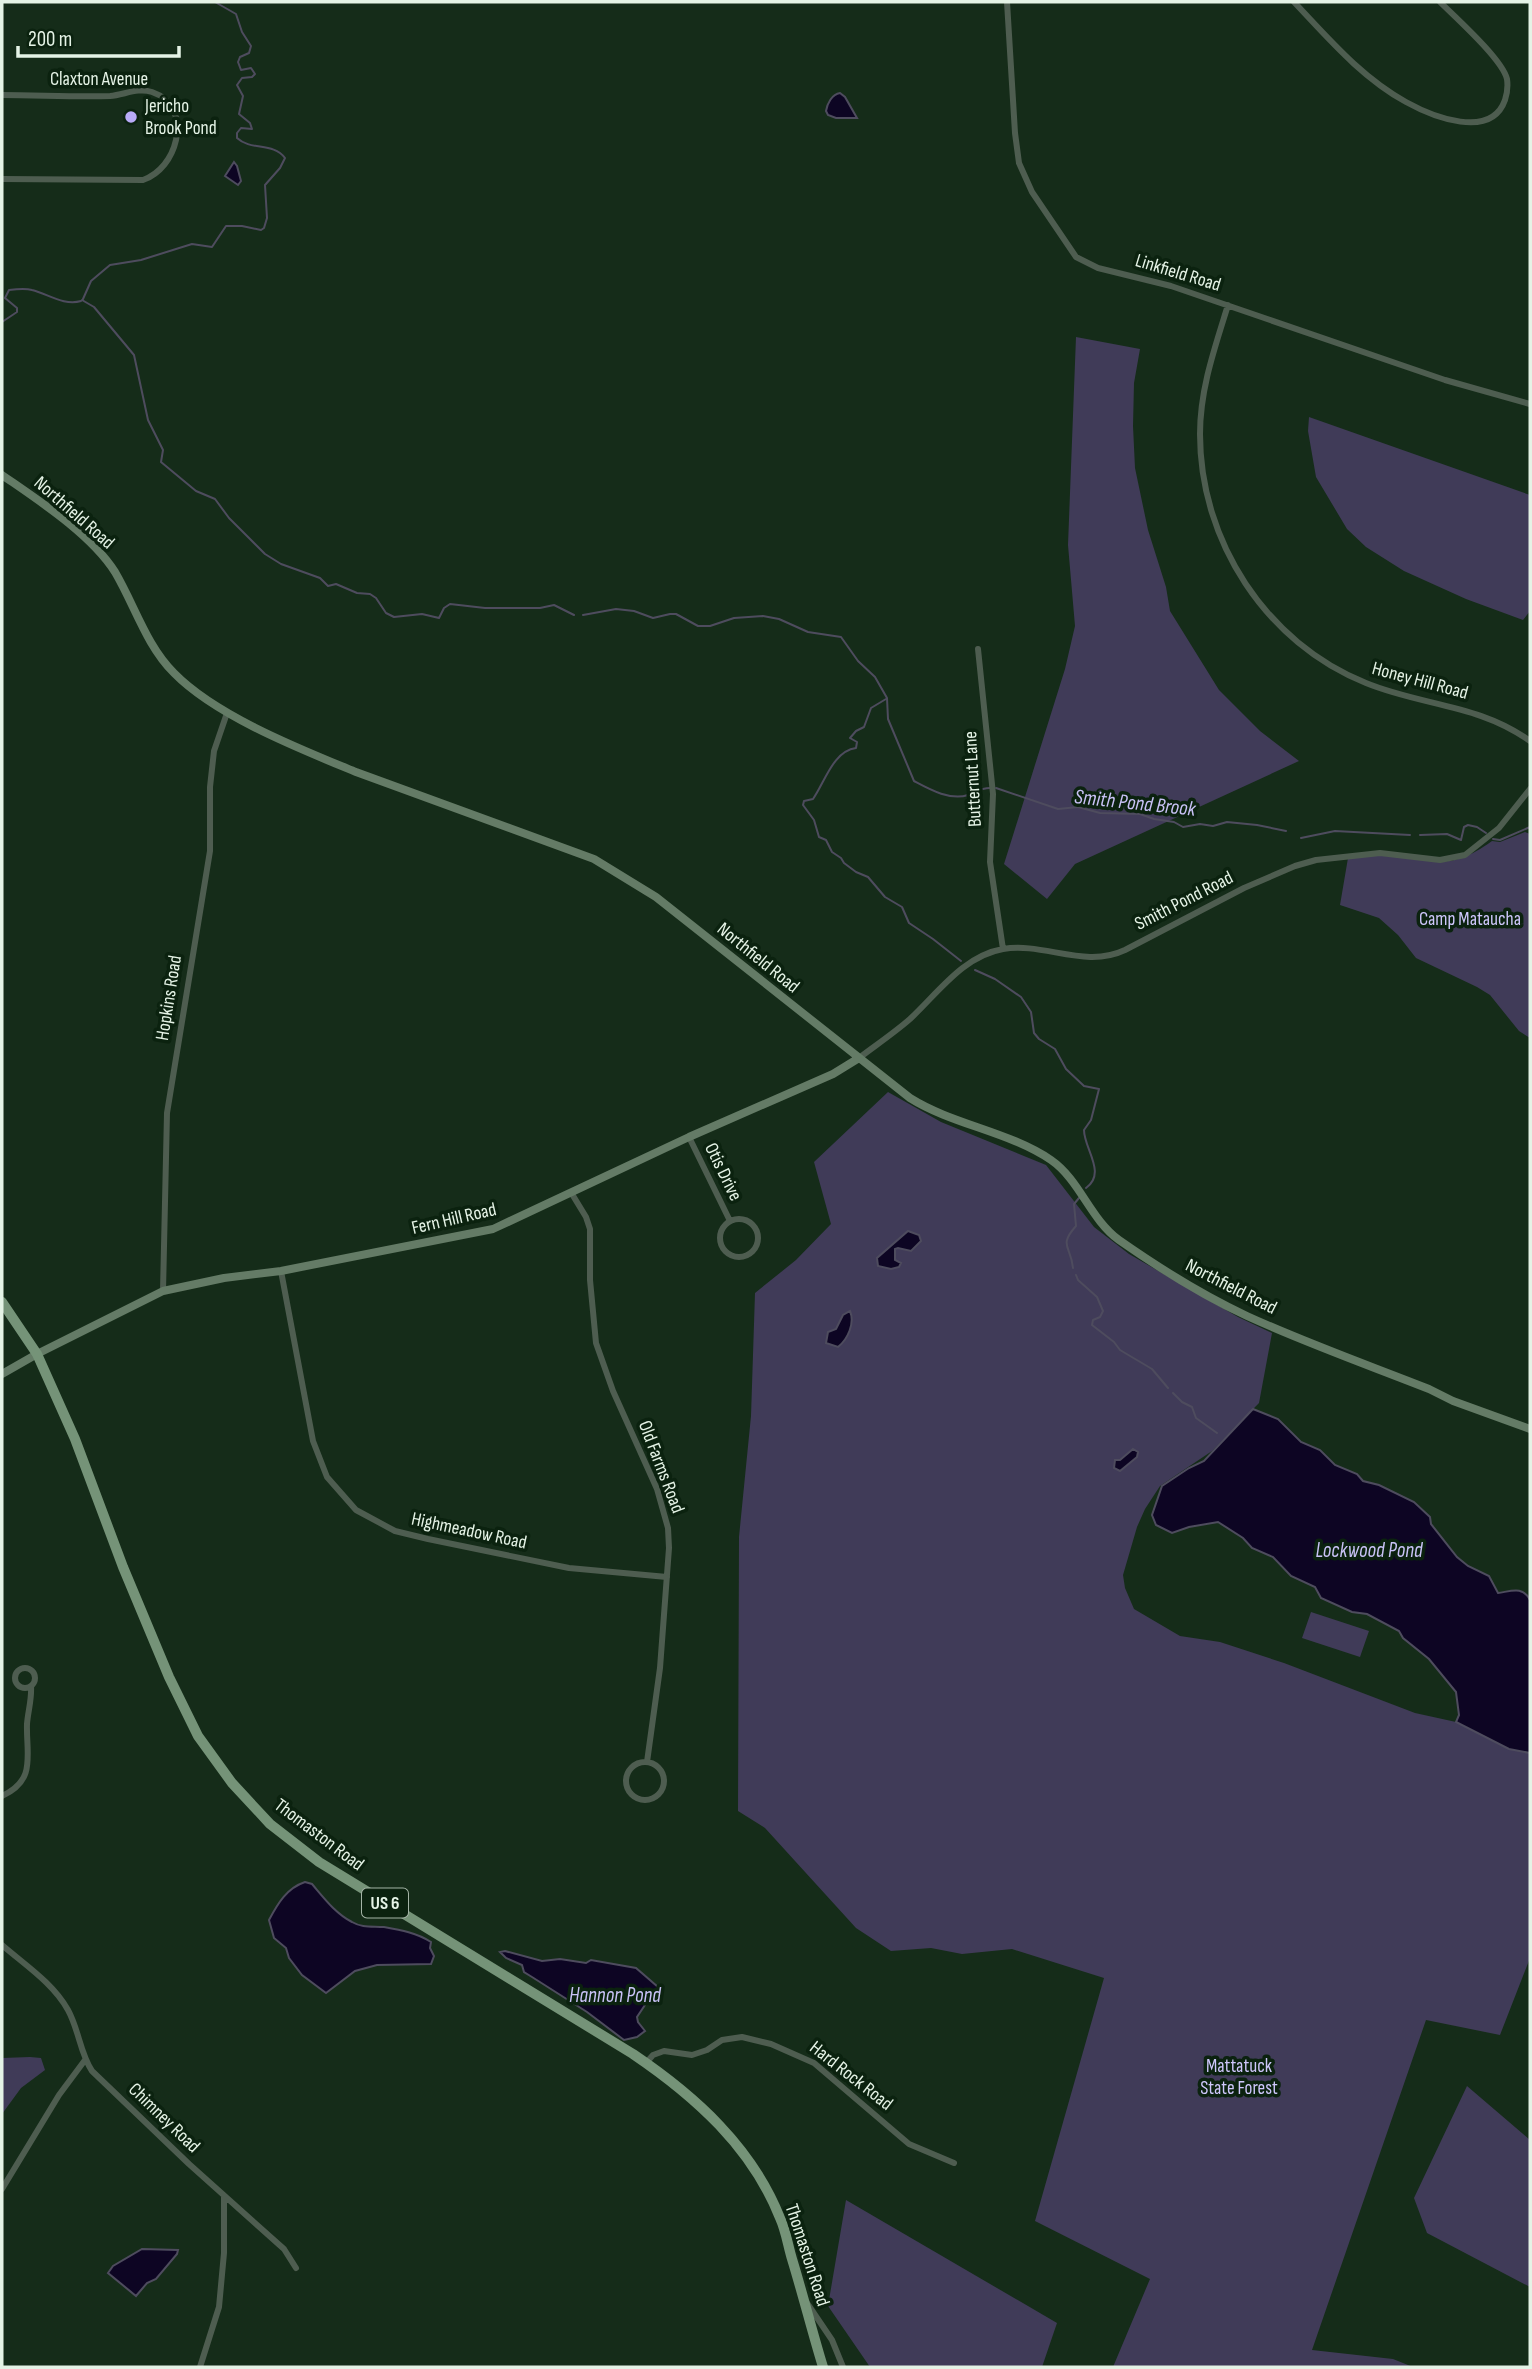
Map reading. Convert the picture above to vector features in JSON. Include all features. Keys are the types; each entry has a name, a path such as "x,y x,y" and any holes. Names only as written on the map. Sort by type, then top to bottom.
{"main road":[{"name":"Thomaston Road","path":"2,1302 37,1354 75,1439 169,1677 198,1736 232,1783 270,1824 319,1862 646,2063 670,2079 698,2104 734,2140 757,2174 780,2218 823,2367"}],"street":[{"name":"Linkfield Road","path":"1007,2 1013,111 1019,163 1032,191 1074,254 1082,261 1228,305 1445,380 1530,404"},
{"path":"1294,2 1346,57 1378,85 1408,103 1439,116 1471,123 1489,121 1502,108 1507,93 1507,79 1500,65 1440,2"},
{"name":"Claxton Avenue","path":"2,95 110,96 151,92 170,104 177,123 176,142 172,152 160,170 143,180 2,179"},
{"name":"Honey Hill Road","path":"1228,305 1212,357 1202,406 1201,461 1217,528 1231,561 1248,589 1269,616 1290,636 1318,658 1342,672 1378,688 1486,716 1530,741"},
{"name":"Northfield Road","path":"2,475 48,507 108,563 129,598 157,656 176,676 226,713 346,768 594,859 656,897 920,1104 1051,1160 1071,1181 1108,1231 1157,1266 1245,1315 1277,1329 1453,1401 1530,1429"},
{"name":"Butternut Lane","path":"978,649 992,787 989,862 1003,949"},
{"name":"Hopkins Road","path":"163,1291 167,1113 210,850 210,787 214,751 226,713"},
{"name":"Smith Pond Road","path":"859,1058 910,1018 968,964 987,953 1003,949 1102,957 1125,950 1267,877 1317,860 1380,853 1440,860 1458,858 1471,852 1488,838 1510,816 1530,789"},
{"name":"Fern Hill Road","path":"2,1374 163,1291 224,1278 281,1271 493,1229 689,1137 833,1074 859,1058"},
{"name":"Otis Drive","path":"689,1137 730,1221"},
{"name":"Old Farms Road","path":"572,1194 590,1229 590,1280 596,1343 612,1391 664,1511 669,1548 660,1668 647,1762"},
{"name":"Otis Drive","path":"739,1218 746,1220 757,1229 757,1244 748,1255 732,1256 721,1246 721,1231 730,1221 739,1218"},
{"name":"Highmeadow Road","path":"281,1271 313,1441 327,1477 356,1510 395,1531 428,1539 569,1568 667,1577"},
{"path":"2,1796 15,1789 25,1777 29,1761 27,1727 31,1686"},
{"path":"647,1762 660,1768 664,1784 655,1798 643,1801 632,1796 626,1785 626,1778 631,1767 647,1762"},
{"path":"2,1945 58,1993 80,2039 85,2060 59,2095 2,2189"},
{"name":"Hard Rock Road","path":"646,2063 653,2054 664,2051 692,2055 722,2040 741,2037 771,2044 814,2063 909,2144 954,2163"},
{"name":"Chimney Road","path":"85,2060 120,2098 224,2197 284,2249 296,2268"},
{"path":"200,2367 219,2307 224,2253 224,2197"},
{"path":"804,2298 832,2340 843,2367"}],"green space":[{"path":"1076,337 1140,349 1134,383 1135,468 1148,530 1166,587 1170,611 1219,690 1260,731 1299,761 1075,864 1047,899 1004,864 1065,669 1075,626 1068,545"},
{"path":"1309,417 1530,495 1530,611 1523,620 1466,599 1404,571 1366,547 1347,529 1316,477 1308,431"},
{"name":"Camp Mataucha","path":"1525,832 1530,834 1530,1038 1519,1031 1490,995 1416,958 1398,935 1379,918 1340,905 1348,858 1381,855 1449,861 1475,852 1492,841 1500,842"},
{"name":"Mattatuck State Forest","path":"888,1092 941,1122 1046,1165 1094,1227 1129,1254 1238,1317 1272,1333 1259,1403 1212,1451 1160,1486 1145,1509 1123,1575 1134,1609 1180,1636 1220,1642 1284,1663 1415,1713 1456,1722 1530,1753 1530,1958 1500,2035 1426,2020 1312,2350 1393,2359 1413,2367 1113,2367 1150,2279 1035,2221 1104,1978 1012,1949 962,1954 931,1948 891,1951 856,1928 765,1828 738,1811 739,1537 751,1416 755,1293 796,1260 831,1224 814,1162"},
{"path":"1311,1612 1369,1631 1360,1657 1302,1638"},
{"path":"2,2058 41,2058 45,2070 21,2088 2,2114"},
{"path":"1467,2086 1530,2140 1530,2287 1427,2233 1414,2198"},
{"path":"846,2200 1057,2323 1042,2367 870,2367 828,2306"}],"water":[{"path":"840,93 857,118 836,118 828,115 826,111 829,102"},
{"path":"234,162 241,181 238,185 225,176"},
{"path":"908,1231 919,1235 921,1241 911,1251 895,1249 895,1260 901,1263 899,1267 891,1269 878,1266 877,1258"},
{"path":"850,1311 851,1326 845,1340 838,1347 826,1343 828,1332 836,1329 843,1315"},
{"name":"Lockwood Pond","path":"1253,1409 1278,1419 1301,1442 1320,1450 1335,1465 1357,1474 1363,1481 1379,1485 1414,1502 1430,1517 1431,1524 1457,1557 1468,1566 1489,1576 1498,1593 1520,1591 1527,1596 1530,1600 1530,1753 1509,1749 1456,1722 1459,1715 1456,1692 1429,1659 1403,1638 1399,1631 1367,1614 1352,1612 1321,1598 1315,1587 1291,1576 1273,1557 1252,1548 1243,1538 1218,1522 1172,1533 1156,1525 1152,1515 1162,1486 1204,1461"},
{"path":"1133,1449 1138,1452 1137,1457 1120,1471 1114,1468 1115,1460 1120,1460"},
{"path":"305,1882 312,1884 335,1910 356,1924 403,1931 431,1942 430,1948 434,1956 431,1964 377,1965 355,1971 326,1993 302,1975 289,1958 286,1948 274,1938 269,1920 288,1892"},
{"name":"Hannon Pond","path":"500,1952 542,1961 560,1959 586,1963 591,1960 636,1968 658,1987 662,1987 658,2000 649,1999 637,2017 645,2031 637,2037 624,2040 587,2012 524,1972 522,1965 506,1958"},
{"path":"142,2249 178,2250 156,2279 147,2283 136,2296 108,2273 113,2266"}],"waterway":[{"path":"83,299 91,281 110,265 141,260 192,244 212,247 226,226 261,230 264,228 267,218 265,185 285,158 274,150 237,138 241,128 252,129 250,123 239,114 243,96 237,85 242,78 255,74 251,68 241,70 238,62 240,57 249,53 251,46 242,32 236,14 215,2"},
{"path":"2,322 17,312 17,308 5,298 9,290 29,289 62,301 81,301"},
{"name":"Smith Pond Brook","path":"82,300 94,307 134,355 148,420 163,450 161,462 196,491 215,499 229,518 265,554 281,564 320,578 328,586 336,584 357,593 370,594 386,613 394,617 422,614 439,618 444,608 450,604 485,608 540,608 554,605 574,615"},
{"name":"Smith Pond Brook","path":"583,615 616,609 634,611 653,618 676,614 698,626 710,626 734,618 763,616 779,619 808,632 841,637 858,661 875,677 887,698 888,719 914,781 940,793 954,796 990,788"},
{"path":"886,699 871,708 864,727 850,738 857,742 856,748 848,750 835,761 813,799 804,801 803,805 814,820 819,837 826,840 832,852 856,872 868,877 885,897 902,907 909,923 961,961"},
{"name":"Smith Pond Brook","path":"996,788 1058,809 1078,807 1100,813 1140,814 1174,822 1183,827 1200,824 1213,826 1227,822 1286,831"},
{"name":"Smith Pond Brook","path":"1420,835 1447,834 1461,840 1464,827 1468,825 1486,833"},
{"name":"Smith Pond Brook","path":"1493,839 1500,840 1530,827"},
{"name":"Smith Pond Brook","path":"1301,838 1335,831 1410,835"},
{"path":"975,970 995,979 1021,997 1031,1012 1034,1033 1039,1039 1055,1049 1066,1069 1084,1086 1099,1089 1091,1120 1084,1130 1095,1168 1092,1182 1086,1188"},
{"path":"1073,1268 1067,1242 1076,1226 1074,1204 1079,1198"},
{"path":"1076,1275 1097,1297 1103,1311 1100,1317 1093,1320 1092,1325 1120,1350 1152,1369 1168,1388"},
{"path":"1173,1393 1192,1407 1196,1418 1217,1433"}],"place":[{"name":"Jericho Brook Pond","path":"131,117"}]}
